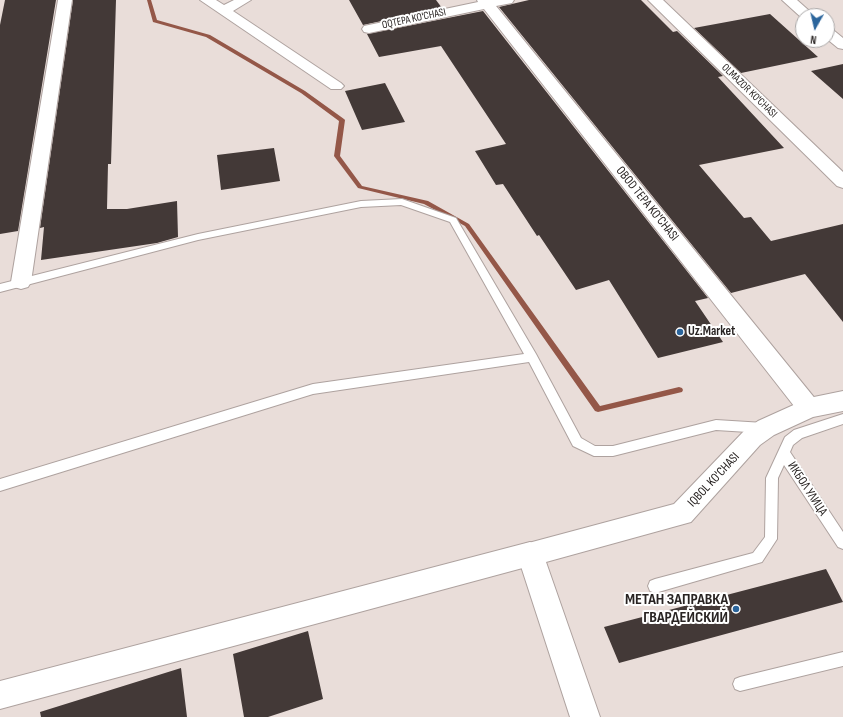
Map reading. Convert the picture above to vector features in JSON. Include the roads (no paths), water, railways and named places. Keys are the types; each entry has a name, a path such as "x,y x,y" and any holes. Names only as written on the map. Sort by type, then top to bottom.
{"street":[{"path":"21,282 65,0"},
{"path":"207,0 336,86"},
{"path":"223,11 244,0"},
{"name":"OQTEPA KO'CHASI","path":"369,29 486,2 507,0"},
{"name":"OLMAZOR KO'CHASI","path":"655,0 843,182"},
{"path":"789,0 798,8"},
{"name":"OBOD TEPA KO'CHASI","path":"486,2 809,408"},
{"path":"835,38 843,45"},
{"name":"IQBOL KO'CHASI","path":"530,554 682,514 752,438 766,428 809,408 843,401"},
{"path":"0,695 530,554 585,717"}],"lane":[{"path":"0,288 198,237 361,204 402,202 453,220 532,357 577,442 594,451 613,451 716,425 766,428"},
{"path":"0,485 313,389 532,357"},
{"path":"654,586 757,558 771,539 772,478 789,441 798,434 843,419"},
{"name":"ИКБОЛ УЛИЦА","path":"784,454 843,543"},
{"path":"740,684 843,659"}],"waterway":[{"path":"149,0 155,21 208,36 303,92 342,120 337,156 360,187 426,202 467,225 598,409 679,390"}],"place":[{"name":"Uz.Market","path":"680,332"},
{"name":"МЕТАН ЗАПРАВКА ГВАРДЕЙСКИЙ","path":"736,609"}]}
